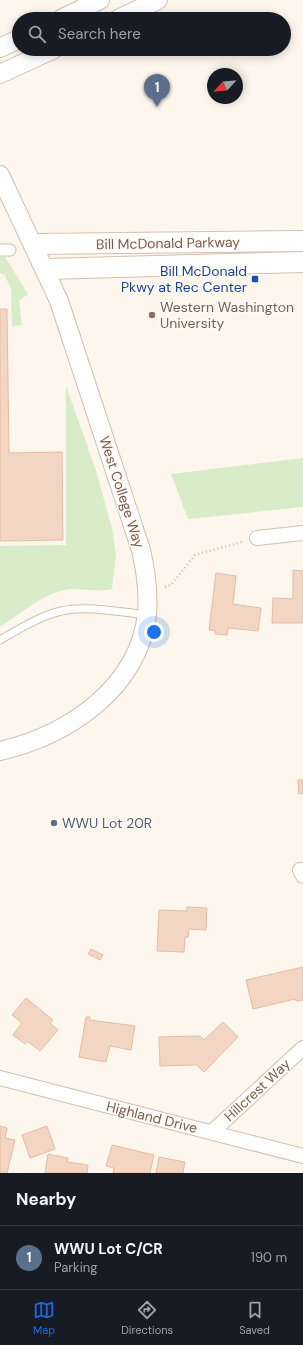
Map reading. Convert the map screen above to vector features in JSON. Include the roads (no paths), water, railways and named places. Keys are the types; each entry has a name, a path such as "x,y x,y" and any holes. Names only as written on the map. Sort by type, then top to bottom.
{"main road":[{"name":"Bill McDonald Parkway","path":"34,244 303,241"},
{"name":"Bill McDonald Parkway","path":"46,269 303,262"}],"street":[{"path":"75,12 100,0"},
{"path":"133,12 158,0"},
{"path":"0,48 12,42"},
{"path":"0,74 39,56"},
{"name":"West College Way","path":"0,175 46,269 59,301 141,550 148,593 147,615 135,657 124,675 110,692 88,711 57,730 38,740 0,751"},
{"path":"257,538 303,533"},
{"name":"Hillcrest Way","path":"212,1132 303,1048"},
{"name":"Highland Drive","path":"0,1078 303,1156"}],"lane":[{"path":"0,640 44,617 61,611 77,609 147,615"}],"place":[{"name":"WWU Lot C/CR","path":"157,107"},
{"name":"Bill McDonald Pkwy at Rec Center","path":"255,279"},
{"name":"Western Washington University","path":"152,315"},
{"name":"WWU Lot 20R","path":"54,823"}]}
